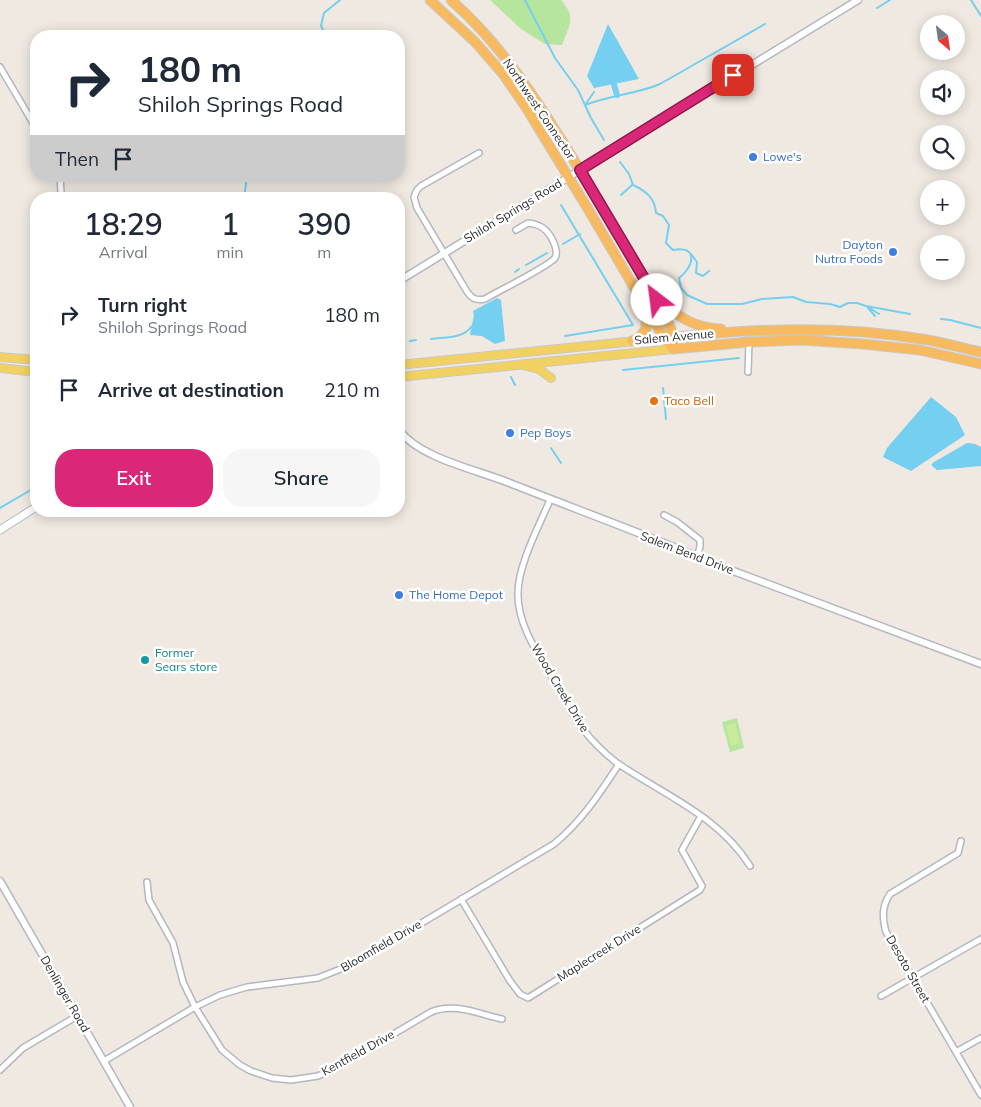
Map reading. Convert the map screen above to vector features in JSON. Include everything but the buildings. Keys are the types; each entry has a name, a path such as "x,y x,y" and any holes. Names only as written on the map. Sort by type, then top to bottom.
{"highway":[{"name":"Northwest Connector","path":"430,0 475,42 503,74 569,177 640,296 669,338"},
{"name":"Northwest Connector","path":"450,0 485,33 513,66 536,98 648,286"},
{"path":"648,286 676,314 691,323 702,327 718,329 754,330"},
{"path":"648,286 666,316 669,338 673,349"},
{"path":"632,341 639,338 646,329 646,317 640,296"},
{"name":"Salem Avenue","path":"669,338 754,330 840,330 922,338 981,352"},
{"path":"838,342 880,340 912,343 922,338"},
{"name":"Salem Avenue","path":"673,349 749,342 801,340 920,350 981,364"},
{"path":"920,350 931,348 981,357"}],"main road":[{"name":"Salem Avenue","path":"405,364 669,338"},
{"name":"Salem Avenue","path":"405,376 673,349"},
{"path":"0,357 30,360"},
{"path":"519,364 539,370 550,378"},
{"path":"0,368 30,371"},
{"path":"0,530 30,512"}],"street":[{"name":"Shiloh Springs Road","path":"405,277 858,0"},
{"path":"0,67 30,118"},
{"path":"479,153 421,186 415,193 414,200 470,296 478,300 485,299 543,266 556,256 553,240 541,226 528,223 516,230"},
{"path":"748,372 749,342"},
{"name":"Salem Bend Drive","path":"405,437 430,453 697,557 981,664"},
{"name":"Wood Creek Drive","path":"550,500 520,578 518,595 520,614 531,640 578,722 598,746 619,764 701,816 728,838 750,866"},
{"path":"664,515 677,522 700,540 697,557"},
{"name":"Bloomfield Drive","path":"104,1061 211,999 237,990 300,981 329,974 363,958 541,852 566,834 590,808 619,764"},
{"name":"Maplecreek Drive","path":"461,899 510,981 520,994 528,998 700,890 702,886 682,850 701,816"},
{"name":"Desoto Street","path":"961,841 958,853 890,894 884,902 883,913 886,932 914,977 981,1095"},
{"name":"Denlinger Road","path":"0,881 130,1107"},
{"name":"Kentfield Drive","path":"147,882 149,900 173,943 183,982 195,1007 222,1050 240,1065 266,1077 291,1080 318,1076 334,1069 435,1010 448,1007 456,1008 502,1019"},
{"path":"881,996 981,938"},
{"path":"0,1070 23,1048 77,1016"},
{"path":"956,1052 981,1038"}],"green space":[{"path":"490,0 561,0 566,6 570,17 569,27 562,45 545,44 521,29"},
{"path":"737,718 744,748 730,752 722,722"},
{"path":"735,723 740,743 731,746 726,726"}],"water":[{"path":"608,24 639,79 594,88 587,76"},
{"path":"497,298 501,300 505,341 495,344 482,336 470,335 473,311"},
{"path":"931,397 956,417 965,435 911,471 883,457 887,448"},
{"path":"967,443 981,447 981,466 937,470 931,465 934,462"}],"waterway":[{"path":"323,30 321,26 324,13 340,0"},
{"path":"525,0 555,58 578,90 604,140"},
{"path":"877,8 890,0"},
{"path":"971,0 981,16"},
{"path":"585,105 660,84 765,24"},
{"path":"613,81 617,95"},
{"path":"585,105 594,92"},
{"path":"620,162 629,174 633,185 652,199 656,213 663,216 669,225 666,243 673,250 681,249 690,254 691,263 679,278 681,288 687,295 707,304 742,304 762,299 793,297 806,302 830,304 840,307 848,303 857,303 910,314"},
{"path":"245,192 246,182"},
{"path":"621,195 632,185"},
{"path":"561,205 633,325 565,336"},
{"path":"563,244 580,234"},
{"path":"526,265 547,253"},
{"path":"691,254 697,262 696,273 703,276 709,271"},
{"path":"515,272 519,269"},
{"path":"868,307 879,314"},
{"path":"868,308 875,316"},
{"path":"941,319 981,328"},
{"path":"431,339 459,335 472,326"},
{"path":"410,341 416,340"},
{"path":"623,370 739,358"},
{"path":"511,377 515,385"},
{"path":"663,388 666,419"},
{"path":"551,448 561,463"},
{"path":"0,508 30,490"}],"place":[{"name":"Lowe's","path":"753,157"},
{"name":"Dayton Nutra Foods","path":"893,252"},
{"name":"Taco Bell","path":"654,401"},
{"name":"Pep Boys","path":"510,433"},
{"name":"The Home Depot","path":"399,595"},
{"name":"Former Sears store","path":"145,660"}],"route":[{"path":"657,300 580,170 733,75"}]}
